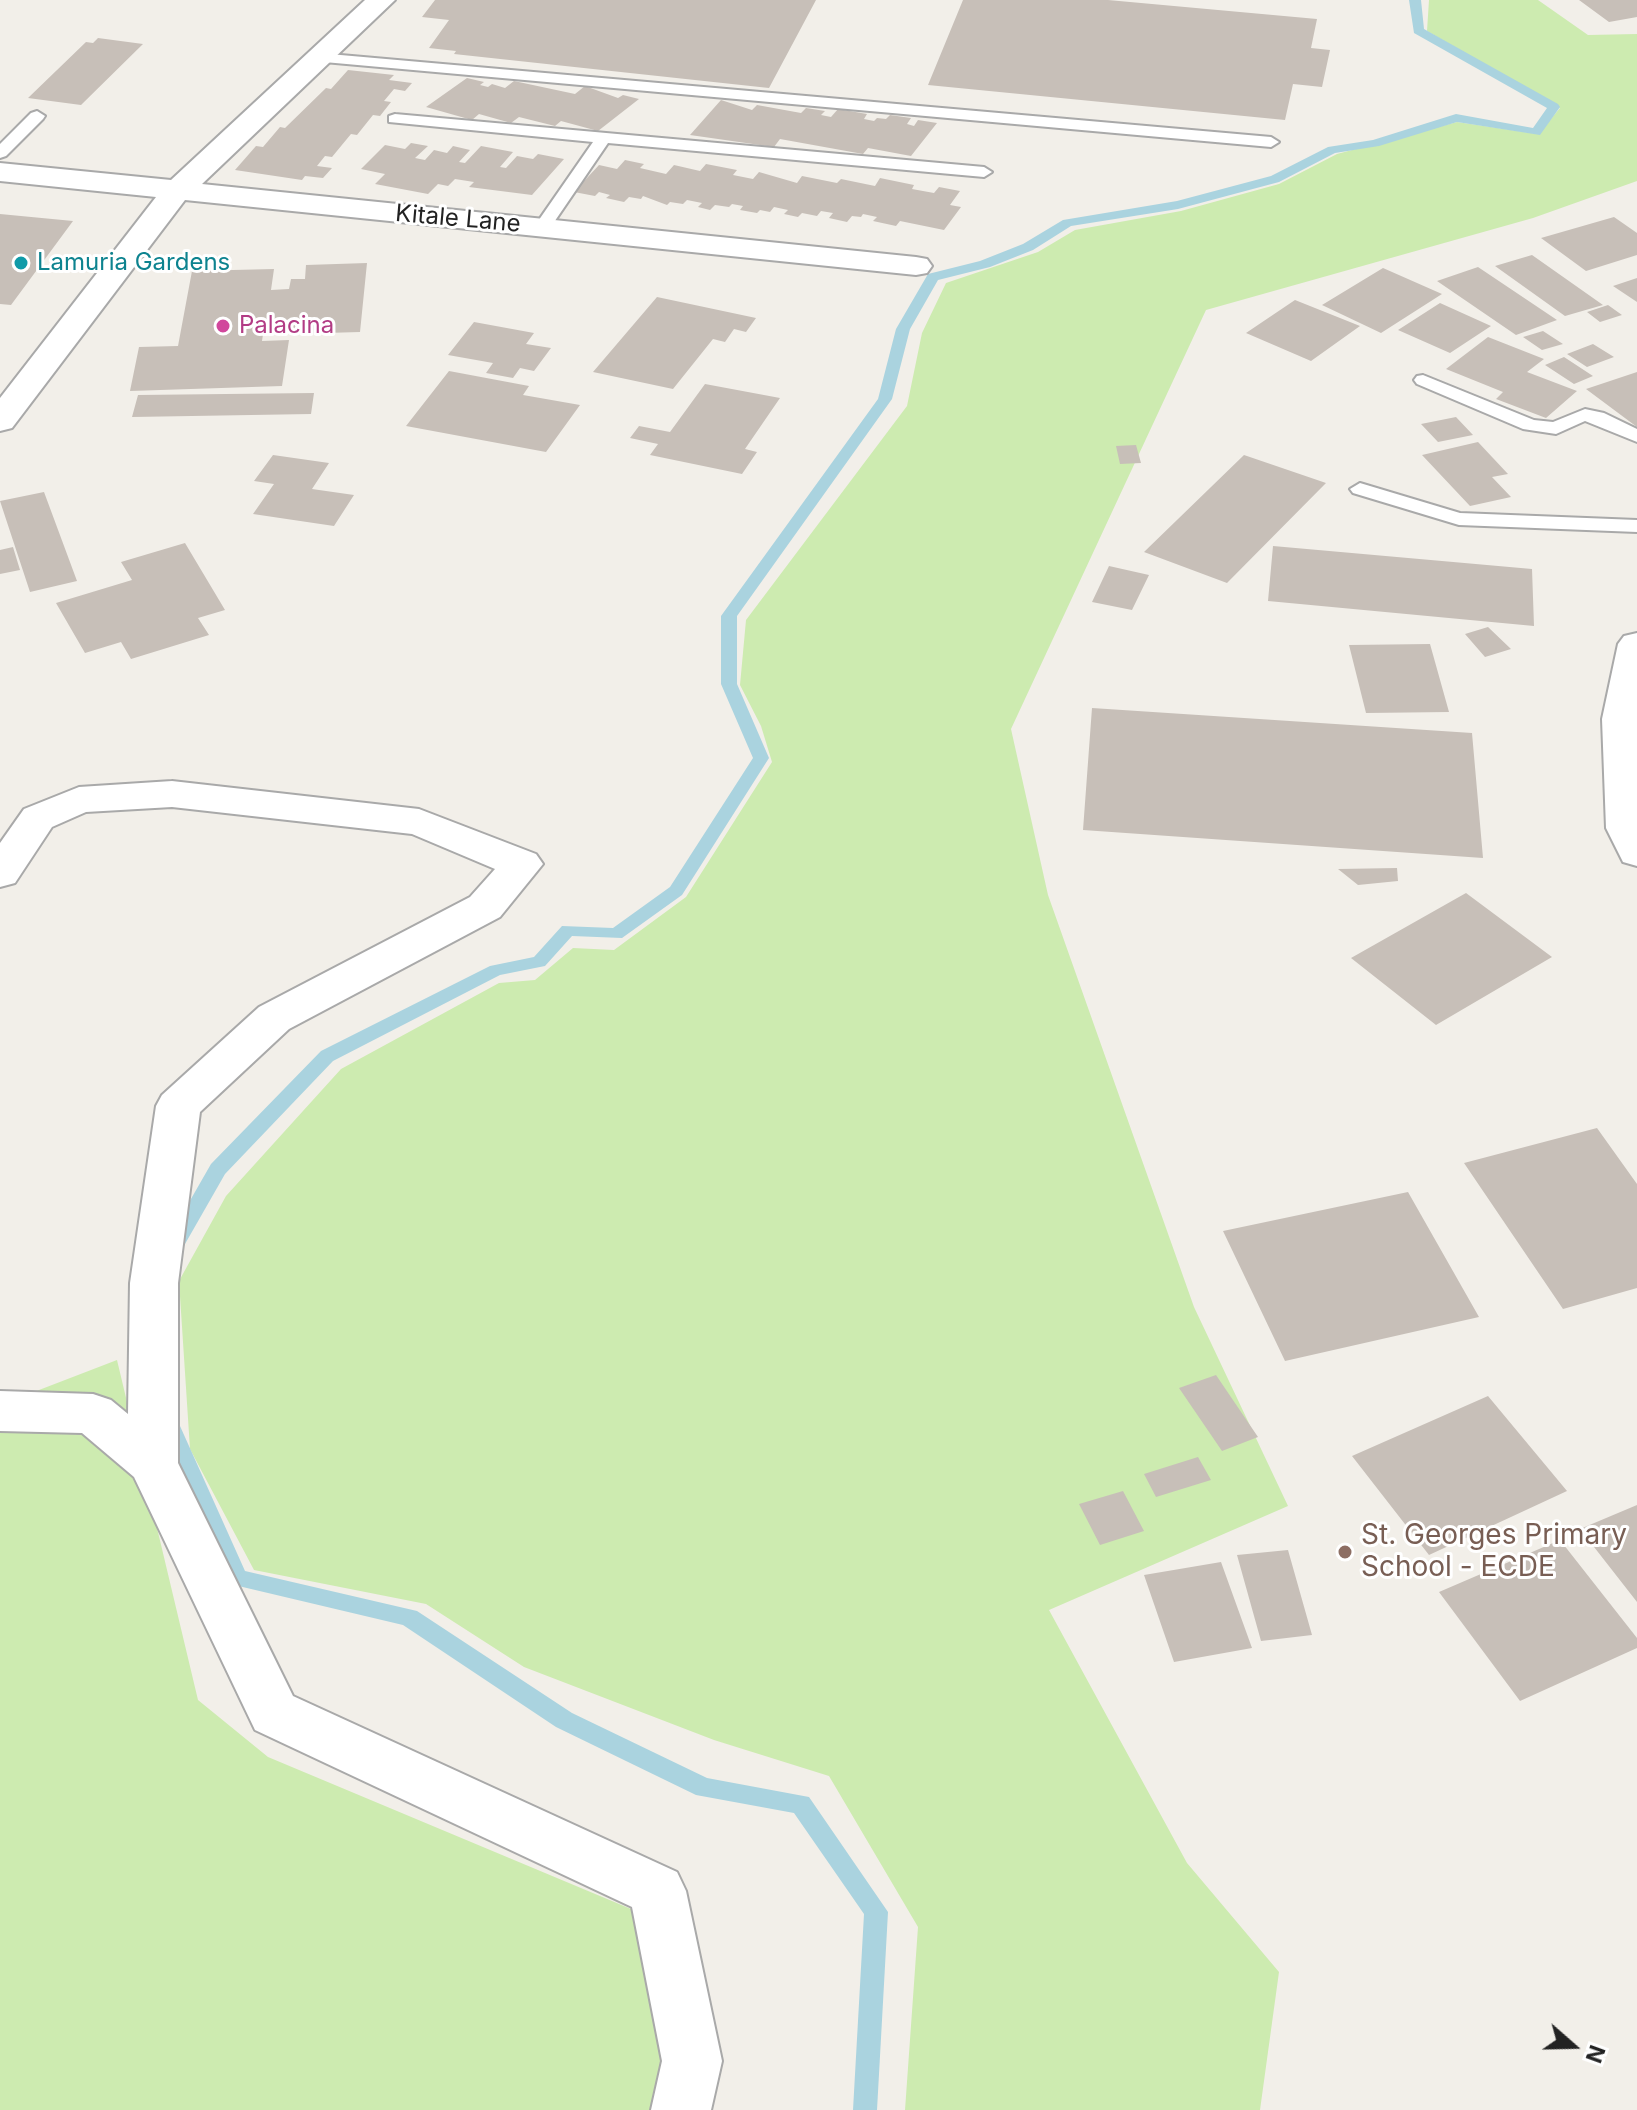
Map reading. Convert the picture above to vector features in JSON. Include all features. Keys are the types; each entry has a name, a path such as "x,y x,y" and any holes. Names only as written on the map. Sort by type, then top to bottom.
{"street":[{"path":"0,421 176,192 381,0"},
{"name":"Kitale Lane","path":"0,172 916,266"},
{"path":"1637,644 1621,719 1626,828 1637,853"},
{"path":"0,873 38,818 79,800 172,794 419,822 522,864 485,907 274,1018 178,1106 154,1283 153,1463"},
{"path":"0,1411 93,1414 153,1463 274,1713 657,1891 692,2061 681,2110"}],"lane":[{"path":"318,58 1271,142"},
{"path":"0,153 37,116"},
{"path":"395,119 984,172"},
{"path":"542,227 604,137"},
{"path":"1423,380 1542,428 1556,428 1585,415 1637,436"},
{"path":"1360,489 1459,519 1637,526"}],"green space":[{"path":"1429,0 1538,0 1588,35 1637,34 1637,181 1533,218 1206,310 1011,729 1048,895 1194,1307 1288,1506 1049,1610 1187,1863 1279,1972 1260,2110 905,2110 918,1927 829,1776 714,1740 524,1667 426,1604 254,1570 190,1449 179,1281 226,1196 341,1069 499,983 535,980 573,948 614,950 686,897 772,762 761,726 740,685 746,620 907,406 922,333 946,283 1038,252 1075,230 1181,211 1279,184 1337,154 1457,122 1538,134 1560,108 1427,31"},
{"path":"117,1360 198,1700 268,1757 643,1914 678,1990 659,2110 0,2110 0,1405"}],"building":[{"path":"435,0 816,0 769,88 454,54 456,51 429,48 449,20 422,17"},
{"path":"963,0 1108,0 1317,19 1311,48 1330,50 1322,87 1293,84 1285,120 928,85"},
{"path":"1579,0 1637,0 1637,17 1609,22"},
{"path":"98,38 143,44 81,105 28,98 86,42 93,43"},
{"path":"348,70 394,75 389,80 412,83 405,91 394,89 384,101 391,102 380,116 373,115 357,135 351,134 332,157 325,156 317,166 332,168 323,178 305,176 302,180 235,170 256,146 263,147 280,127 285,128 326,88 331,89"},
{"path":"467,78 484,82 480,85 488,87 492,84 505,88 514,81 575,94 585,86 618,98 623,95 639,99 598,131 561,121 555,126 519,117 511,123 479,114 472,120 426,107"},
{"path":"721,100 752,110 757,105 801,113 806,108 825,111 821,115 831,117 838,109 867,114 864,119 874,121 890,115 911,118 907,124 914,126 918,120 937,123 911,156 868,148 863,154 780,139 774,147 690,135"},
{"path":"411,143 428,146 415,158 425,160 434,150 447,153 453,146 470,150 459,162 465,163 481,146 513,152 500,167 506,168 517,156 533,159 538,154 564,159 532,195 469,187 474,182 455,179 448,186 438,184 428,194 375,184 385,174 361,169 385,145 405,149"},
{"path":"625,160 644,164 640,168 666,174 674,165 700,171 706,164 737,170 733,175 753,179 759,172 797,183 802,176 875,186 880,178 934,193 939,187 960,191 950,205 961,207 944,230 900,221 896,226 873,221 877,217 863,214 861,217 852,216 847,222 829,218 833,213 821,211 817,216 802,213 798,217 784,214 788,210 774,207 770,212 760,210 757,213 740,210 743,206 732,204 729,207 715,205 710,210 698,207 702,203 687,200 683,204 670,202 667,205 643,196 641,199 629,197 624,202 606,198 610,195 599,192 595,196 574,192 599,165 617,169"},
{"name":"Lamuria Gardens","path":"0,214 73,221 11,305 0,304"},
{"path":"1614,217 1637,233 1637,255 1586,271 1541,238"},
{"path":"1532,255 1603,305 1565,316 1495,266"},
{"name":"Palacina","path":"367,263 360,332 290,334 293,320 265,321 262,341 289,340 282,386 130,391 139,347 178,346 192,271 274,269 271,290 289,289 291,279 305,279 306,265"},
{"path":"1478,267 1557,320 1516,335 1437,281"},
{"path":"1383,268 1442,294 1381,333 1322,305"},
{"path":"1637,278 1637,302 1613,286"},
{"path":"657,297 756,318 746,332 734,329 725,342 713,339 673,389 593,372"},
{"path":"1295,300 1360,326 1311,361 1246,333"},
{"path":"1440,303 1491,326 1450,353 1398,330"},
{"path":"1608,305 1622,315 1600,322 1587,312"},
{"path":"474,322 534,333 526,344 551,348 534,371 520,368 513,378 486,373 493,363 448,355"},
{"path":"1543,331 1563,344 1542,350 1523,337"},
{"path":"1488,337 1544,359 1527,372 1577,391 1546,418 1496,399 1503,392 1446,369"},
{"path":"1593,344 1614,357 1587,367 1567,354"},
{"path":"1564,357 1593,376 1574,384 1545,365"},
{"path":"449,371 529,386 523,395 580,405 546,452 406,426"},
{"path":"1637,372 1637,427 1586,389"},
{"path":"705,384 780,398 745,449 757,452 742,474 650,455 658,444 630,438 639,426 670,432"},
{"path":"314,393 311,414 132,417 138,395"},
{"path":"1456,417 1473,435 1438,442 1421,424"},
{"path":"1478,442 1508,474 1492,477 1511,497 1470,506 1422,455"},
{"path":"1136,445 1141,463 1120,464 1116,446"},
{"path":"273,455 329,463 312,489 354,495 334,526 253,514 274,484 254,481"},
{"path":"1244,455 1326,483 1227,583 1144,552"},
{"path":"44,492 77,581 30,592 0,501"},
{"path":"185,543 225,610 198,618 209,635 131,659 121,642 85,653 56,603 132,580 121,562"},
{"path":"1273,546 1532,569 1534,626 1268,601"},
{"path":"13,547 20,570 0,574 0,550"},
{"path":"1109,566 1149,575 1132,610 1092,602"},
{"path":"1488,627 1511,649 1485,657 1465,634"},
{"path":"1430,644 1449,712 1366,713 1349,645"},
{"path":"1092,708 1472,733 1483,858 1083,830"},
{"path":"1397,868 1398,881 1358,885 1338,869"},
{"path":"1466,893 1552,957 1436,1025 1351,958"},
{"path":"1597,1128 1637,1184 1637,1288 1563,1309 1464,1163"},
{"path":"1408,1192 1479,1317 1285,1361 1223,1231"},
{"path":"1216,1375 1258,1437 1222,1451 1179,1388"},
{"path":"1488,1396 1567,1491 1429,1555 1352,1456"},
{"path":"1198,1457 1211,1480 1156,1497 1144,1474"},
{"path":"1123,1491 1144,1531 1100,1545 1079,1504"},
{"path":"1637,1505 1637,1602 1580,1529"},
{"path":"1560,1540 1637,1638 1637,1648 1520,1701 1439,1592"},
{"path":"1288,1550 1312,1635 1261,1641 1237,1555"},
{"path":"1221,1562 1252,1648 1174,1662 1144,1575"}],"waterway":[{"path":"174,1246 218,1169 327,1056 496,970 539,962 568,930 616,934 676,891 761,758 729,684 729,616 885,399 903,329 933,277 985,264 1028,247 1067,223 1178,205 1275,179 1332,150 1375,143 1456,118 1536,132 1554,107 1418,31 1415,0"},
{"path":"170,1426 238,1578 409,1617 564,1720 704,1788 801,1804 876,1912 865,2110"}],"place":[{"name":"Lamuria Gardens","path":"21,263"},
{"name":"Palacina","path":"223,326"},
{"name":"St. Georges Primary School - ECDE","path":"1345,1552"}]}
